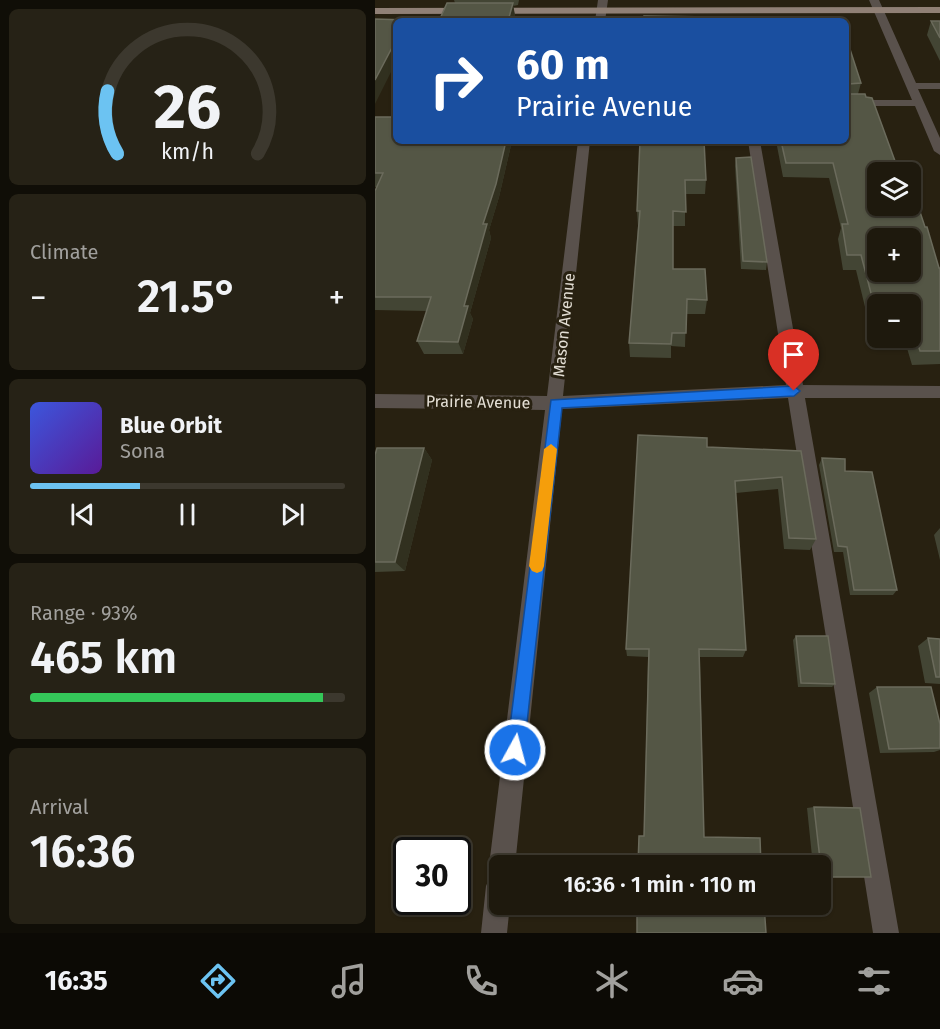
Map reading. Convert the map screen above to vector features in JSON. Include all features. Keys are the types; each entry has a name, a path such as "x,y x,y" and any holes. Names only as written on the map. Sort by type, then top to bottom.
{"main road":[{"path":"375,11 601,11 876,5 940,10"}],"street":[{"path":"876,5 940,151"},
{"path":"912,86 940,86"},
{"path":"849,103 919,103"},
{"name":"Mason Avenue","path":"503,855 584,144"},
{"path":"754,144 886,933"},
{"name":"Prairie Avenue","path":"375,401 556,403 794,391 940,392"},
{"path":"494,933 496,915"}],"building":[{"path":"447,3 513,3 509,18 440,18"},
{"path":"644,16 775,18 644,18"},
{"path":"375,19 393,20 393,46 375,80"},
{"path":"931,21 940,21 940,38"},
{"path":"849,46 861,83 849,84"},
{"path":"849,93 865,94 866,97 872,98 895,162 867,162 867,216 921,215 940,268 940,351 920,351 921,294 871,294 868,282 921,282 921,228 867,228 867,278 861,255 847,255 842,224 848,224 833,163 786,163 782,144 849,144"},
{"path":"375,117 393,117 393,144 505,144 483,224 487,224 464,306 468,306 458,342 417,341 431,297 375,297 375,191 383,173 375,173"},
{"path":"640,144 704,144 706,180 685,180 686,212 673,211 673,269 705,269 707,300 687,299 686,333 672,333 671,344 629,343 640,211 637,211"},
{"path":"751,157 767,262 743,261 736,158"},
{"path":"638,435 707,438 707,447 801,451 816,539 789,538 782,477 735,481 746,650 699,649 704,837 760,838 761,855 638,855 639,836 644,836 649,649 626,649"},
{"path":"377,448 424,448 395,562 375,562 375,455"},
{"path":"822,458 845,459 845,471 872,472 897,590 854,590 847,547 838,546"},
{"path":"796,636 828,636 835,684 801,683"},
{"path":"928,638 940,639 940,677 936,677"},
{"path":"877,687 931,687 940,724 940,748 889,749"},
{"path":"814,807 860,808 871,877 831,877 831,855 819,855"},
{"path":"637,915 765,915 766,933 637,933"}],"slow traffic":[{"path":"537,566 551,449"}],"route":[{"path":"515,750 556,403 794,391"}]}
